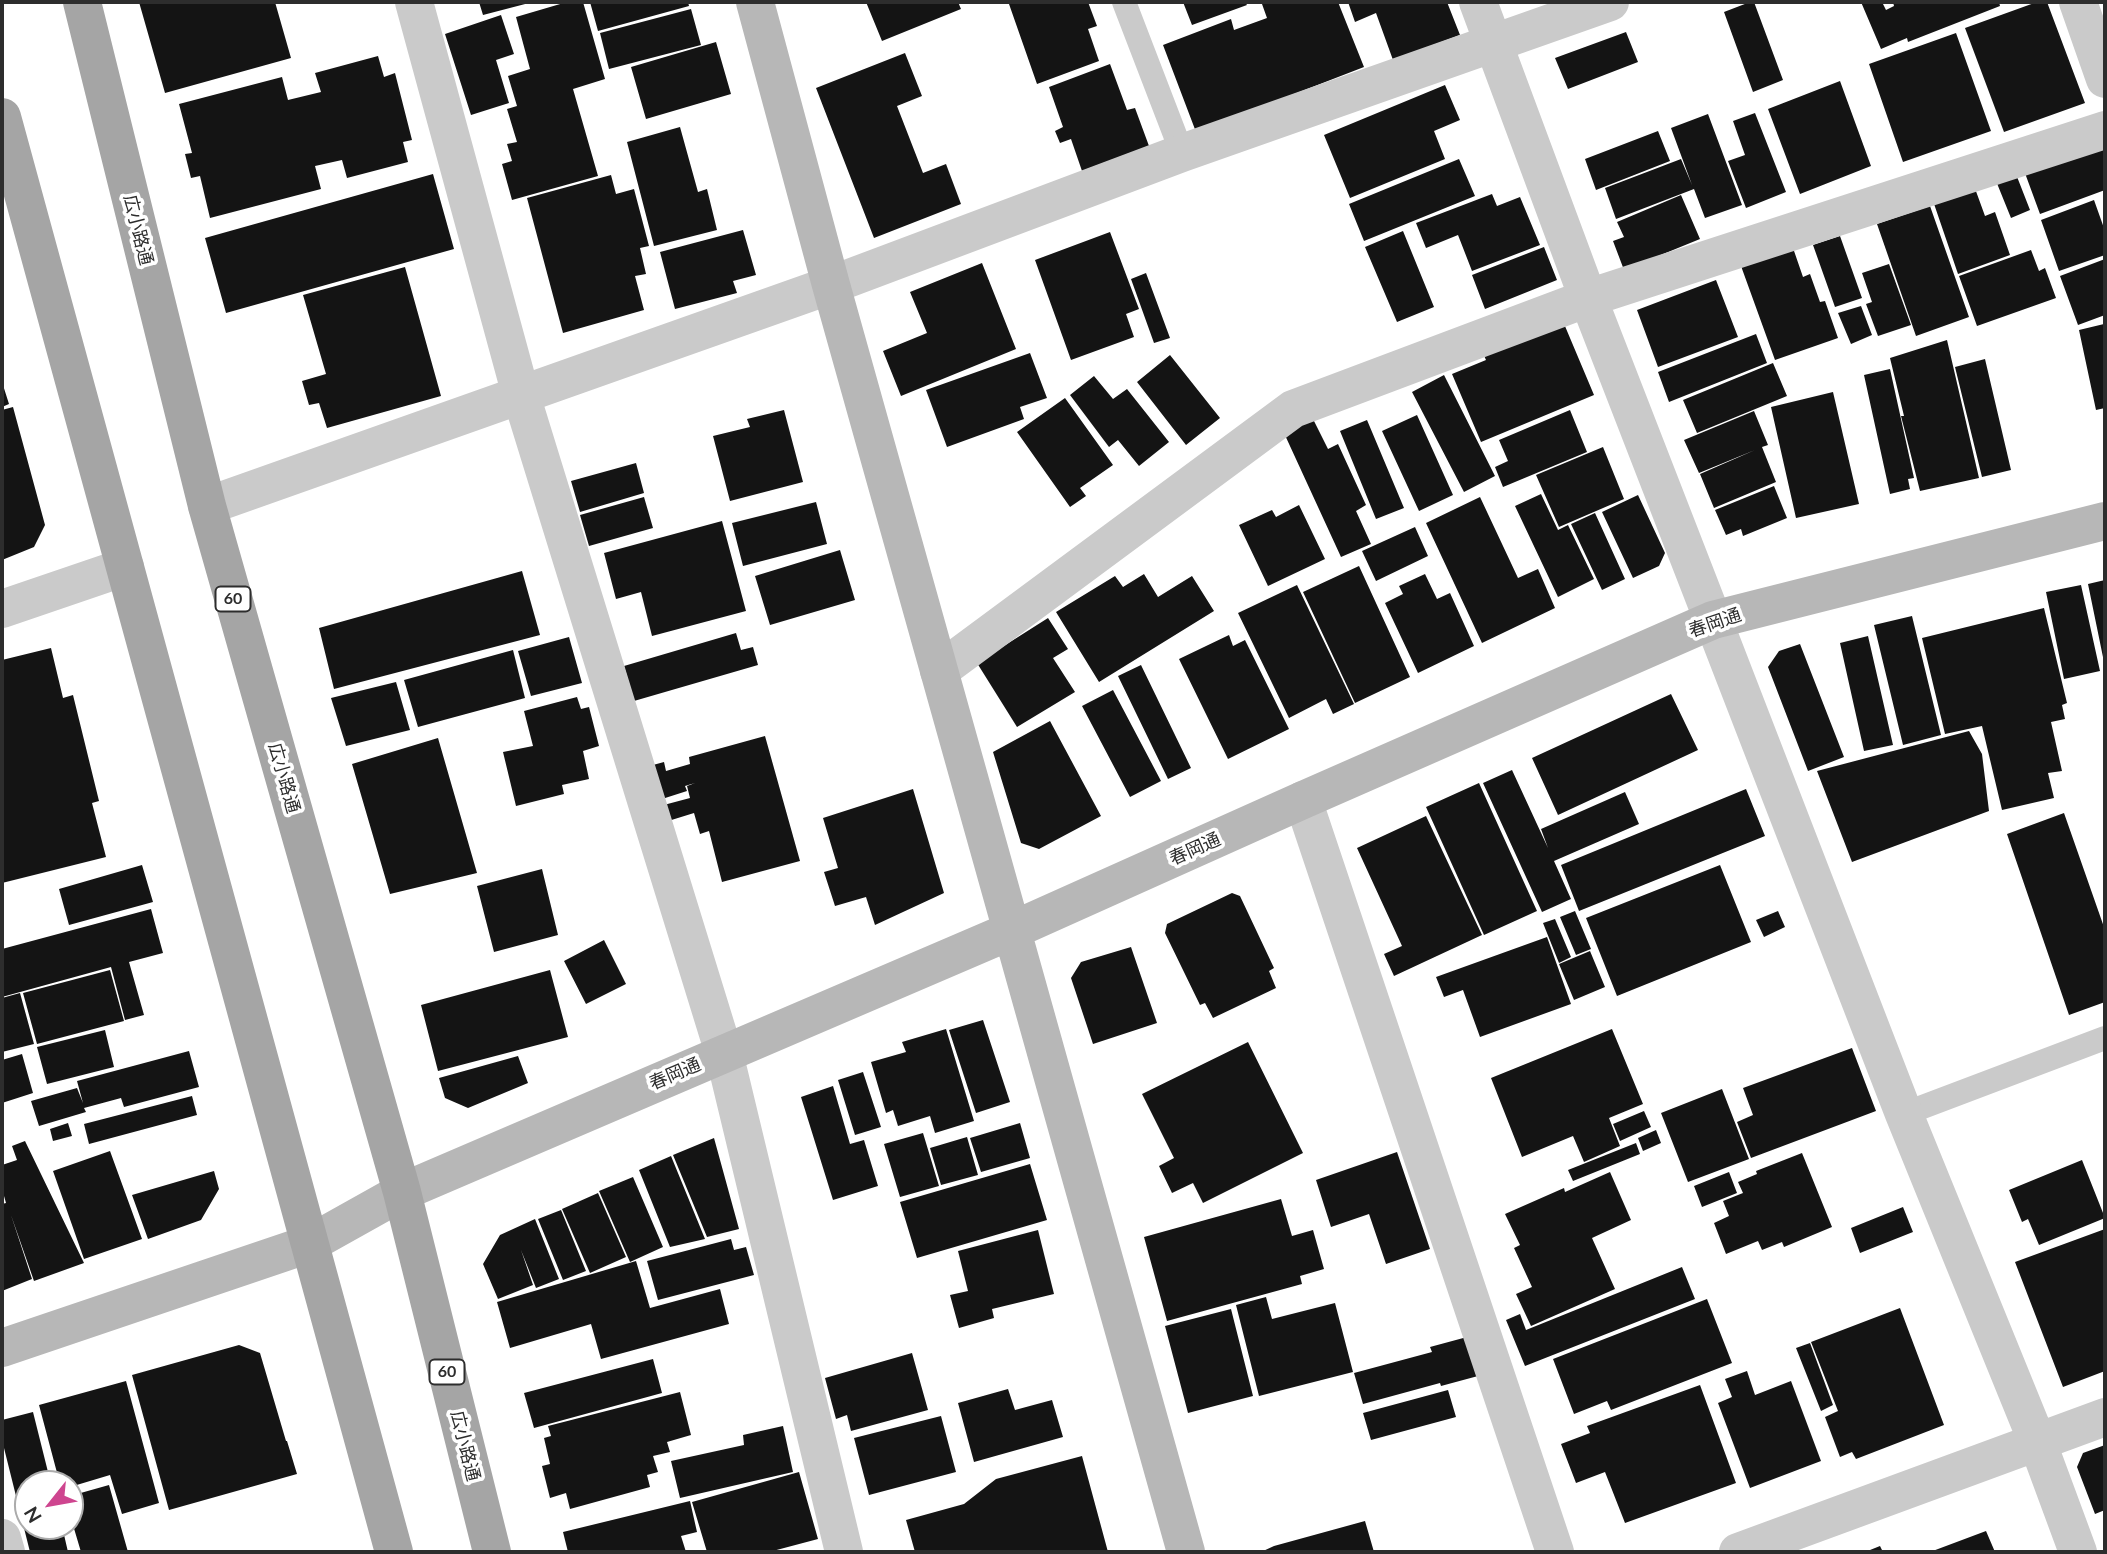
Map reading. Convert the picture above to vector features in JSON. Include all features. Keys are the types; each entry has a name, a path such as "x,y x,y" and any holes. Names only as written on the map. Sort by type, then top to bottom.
{"main road":[{"name":"広小路通","path":"82,2 207,506 402,1192 492,1552"},
{"path":"2,117 394,1552"}],"street":[{"path":"414,2 521,395 724,1053 844,1552"},
{"path":"755,2 831,285 1186,1552"},
{"path":"1478,2 1588,298 1904,1114 2037,1441 2078,1552"},
{"path":"207,506 831,285 1182,153 1610,2"},
{"path":"2078,2 2105,79"},
{"path":"939,671 1293,409 1588,298 2105,130"},
{"name":"春岡通","path":"2,1348 309,1244 402,1192 1013,930 1713,620 2105,522"},
{"path":"2,609 125,567"},
{"path":"1303,800 1555,1552"},
{"path":"1738,1552 2105,1417"},
{"path":"2,1538 6,1552"}],"lane":[{"path":"1124,2 1182,153"},
{"path":"1904,1114 2105,1038"}],"building":[{"path":"139,2 275,2 291,58 165,93"},
{"path":"479,2 529,2 529,3 483,15"},
{"path":"567,2 583,2 605,79 573,89 598,176 512,200 502,164 512,161 507,144 517,142 507,109 517,106 508,76 530,69 516,17"},
{"path":"590,2 688,2 689,6 598,31"},
{"path":"866,2 958,2 961,9 882,41"},
{"path":"1088,2 1097,26 1088,29 1099,61 1037,84 1009,4"},
{"path":"1183,2 1245,2 1247,5 1192,25"},
{"path":"1338,2 1364,67 1196,132 1163,45 1231,19 1234,30 1267,18 1262,4"},
{"path":"1348,2 1447,2 1460,35 1393,60 1376,13 1355,22"},
{"path":"1754,2 1783,80 1753,92 1724,12"},
{"path":"1861,2 1882,2 1886,10 1894,6 1893,2 1999,2 2000,6 1908,42 1907,38 1881,49"},
{"path":"2037,2 2047,2 2085,103 2004,132 1965,28"},
{"path":"691,9 701,45 609,69 600,33"},
{"path":"501,15 514,54 496,60 509,103 471,115 445,34"},
{"path":"1626,32 1638,62 1568,89 1555,58"},
{"path":"1956,33 1991,131 1903,162 1869,64"},
{"path":"716,42 731,94 646,119 631,67"},
{"path":"905,53 922,96 897,106 923,173 946,164 961,204 874,238 816,88"},
{"path":"378,56 384,77 395,73 412,140 403,142 408,162 347,178 342,160 315,166 321,189 210,218 200,176 191,178 185,154 192,153 179,104 282,77 288,100 321,92 315,73"},
{"path":"1110,64 1127,110 1135,108 1149,146 1082,171 1071,139 1060,143 1055,131 1063,127 1049,87"},
{"path":"1840,81 1871,166 1800,194 1768,109"},
{"path":"1445,85 1460,120 1434,131 1445,159 1350,198 1324,135"},
{"path":"1755,113 1786,192 1746,208 1728,161 1745,155 1733,121"},
{"path":"1708,114 1742,205 1705,218 1694,189 1616,219 1605,188 1681,159 1692,185 1671,128"},
{"path":"680,127 698,192 707,189 717,230 654,246 627,142"},
{"path":"1658,131 1670,161 1596,190 1585,159"},
{"path":"2105,145 2105,190 2040,214 2022,165"},
{"path":"1459,159 1475,196 1364,241 1349,204"},
{"path":"2014,169 2030,210 2011,218 1994,176"},
{"path":"433,174 454,249 226,313 205,238"},
{"path":"611,175 616,194 634,189 649,246 640,248 646,274 635,276 644,310 563,333 527,198"},
{"path":"1973,183 1985,216 1995,212 2010,255 1958,274 1932,198"},
{"path":"1492,194 1497,206 1520,197 1540,245 1472,271 1458,235 1426,248 1416,223"},
{"path":"1681,195 1700,239 1624,270 1613,241 1624,237 1617,222"},
{"path":"2094,200 2105,231 2105,255 2059,271 2041,220"},
{"path":"1930,206 1969,317 1916,336 1877,224"},
{"path":"743,230 756,275 733,281 737,293 675,309 660,252"},
{"path":"1403,231 1434,307 1397,322 1365,247"},
{"path":"1110,232 1139,309 1126,314 1134,337 1071,360 1035,260"},
{"path":"1840,236 1862,298 1835,307 1813,245"},
{"path":"1544,247 1557,280 1485,309 1472,275"},
{"path":"1793,248 1803,277 1810,274 1820,302 1825,301 1838,338 1775,360 1741,266"},
{"path":"2031,250 2039,271 2045,268 2056,298 1977,326 1959,276"},
{"path":"2105,259 2105,315 2078,325 2060,276"},
{"path":"982,263 1016,349 901,396 883,351 927,333 910,292"},
{"path":"1889,264 1911,325 1878,336 1866,304 1872,302 1862,273"},
{"path":"405,267 441,396 327,428 319,403 309,405 302,381 326,374 303,295"},
{"path":"1146,273 1170,338 1154,343 1131,279"},
{"path":"1716,280 1738,337 1658,367 1637,310"},
{"path":"1861,306 1872,335 1851,344 1838,313"},
{"path":"1562,319 1594,395 1481,442 1452,374 1486,360 1481,349"},
{"path":"2104,324 2105,408 2096,410 2079,330"},
{"path":"1756,334 1767,363 1669,402 1658,372"},
{"path":"1947,340 1979,478 1920,491 1890,358"},
{"path":"1030,353 1047,398 1020,407 1024,419 947,447 926,390"},
{"path":"1170,355 1220,418 1186,445 1137,382"},
{"path":"1985,359 2011,470 1982,477 1955,367"},
{"path":"1773,363 1787,396 1697,433 1683,400"},
{"path":"1890,369 1914,478 1908,479 1910,489 1890,494 1864,375"},
{"path":"1444,375 1495,476 1464,492 1412,392"},
{"path":"1094,376 1113,399 1127,389 1169,442 1139,466 1118,440 1109,447 1070,395"},
{"path":"2,382 9,404 2,407"},
{"path":"1833,392 1859,504 1796,518 1771,407"},
{"path":"1065,398 1113,465 1080,488 1086,496 1070,507 1017,432"},
{"path":"13,407 45,525 34,547 2,560 2,410"},
{"path":"784,410 803,482 730,501 713,436 750,427 747,419"},
{"path":"1570,410 1587,452 1503,487 1495,467 1508,461 1499,440"},
{"path":"1754,411 1768,445 1762,447 1776,482 1714,508 1700,474 1755,450 1699,473 1684,440"},
{"path":"1417,415 1453,495 1419,511 1382,431"},
{"path":"1313,419 1328,449 1338,444 1366,505 1356,511 1371,544 1341,557 1284,433"},
{"path":"1367,420 1404,508 1376,519 1340,431"},
{"path":"1603,447 1624,499 1559,527 1536,475"},
{"path":"636,463 644,493 580,512 571,481"},
{"path":"1774,486 1787,518 1743,536 1741,529 1726,535 1715,510"},
{"path":"1541,494 1558,530 1568,525 1594,579 1558,597 1515,506"},
{"path":"1638,495 1665,553 1659,566 1633,578 1602,512"},
{"path":"644,497 653,528 589,546 580,515"},
{"path":"1480,497 1518,578 1538,569 1555,608 1482,643 1426,523"},
{"path":"816,502 827,544 743,566 732,523"},
{"path":"1299,505 1325,559 1268,586 1239,525 1272,510 1276,517"},
{"path":"1595,513 1625,579 1602,590 1571,524"},
{"path":"722,521 746,611 652,636 641,592 616,599 604,553"},
{"path":"1415,527 1428,556 1376,581 1362,551"},
{"path":"840,550 855,600 770,625 755,576"},
{"path":"1359,566 1410,677 1355,703 1303,592"},
{"path":"522,571 540,635 334,689 319,628"},
{"path":"1144,574 1158,597 1192,576 1214,611 1099,682 1056,612 1115,576 1123,587"},
{"path":"1425,574 1437,599 1450,593 1474,646 1418,673 1385,603 1403,594 1399,586"},
{"path":"2105,580 2105,662 2104,662 2088,584"},
{"path":"1297,585 1354,704 1333,714 1326,699 1289,718 1238,613"},
{"path":"2081,585 2100,671 2064,679 2046,592"},
{"path":"2044,608 2067,703 2062,705 2065,719 2051,722 2062,771 2048,773 2054,798 2002,810 1982,726 1945,734 1922,638"},
{"path":"1912,616 1941,735 1903,745 1874,625"},
{"path":"1048,618 1068,649 1053,658 1075,692 1017,727 977,663"},
{"path":"736,633 741,650 753,647 758,665 634,701 624,666"},
{"path":"1229,635 1233,646 1245,640 1289,729 1228,759 1179,659"},
{"path":"1868,636 1893,745 1864,751 1840,643"},
{"path":"569,637 582,683 531,696 518,651"},
{"path":"1800,644 1844,757 1808,771 1768,667 1779,651"},
{"path":"51,648 63,698 73,695 99,801 92,803 106,857 2,883 2,660"},
{"path":"513,650 525,698 418,727 404,680"},
{"path":"1141,665 1191,768 1168,779 1118,676"},
{"path":"396,682 410,730 346,746 331,698"},
{"path":"1113,690 1161,781 1130,797 1082,706"},
{"path":"1671,694 1698,750 1558,815 1532,758"},
{"path":"577,697 581,709 589,707 599,746 583,751 589,779 562,785 564,794 516,806 503,752 533,746 524,711"},
{"path":"1050,721 1101,816 1039,849 1021,843 993,752"},
{"path":"1969,731 1982,754 1989,811 1852,862 1817,771"},
{"path":"765,736 800,861 722,882 709,831 700,834 694,813 665,822 660,806 690,798 687,786 695,783 685,786 687,791 662,799 653,765 664,762 666,771 690,764 689,757"},
{"path":"438,738 477,873 390,894 352,764"},
{"path":"1512,770 1548,848 1541,829 1625,792 1639,824 1554,861 1571,899 1542,912 1483,783"},
{"path":"1479,783 1537,911 1484,935 1426,807"},
{"path":"913,789 944,893 875,925 866,897 835,906 824,872 838,868 823,818"},
{"path":"1746,789 1765,836 1579,911 1561,865"},
{"path":"2064,813 2105,930 2105,1002 2069,1015 2007,834"},
{"path":"1426,816 1482,935 1394,976 1384,954 1402,946 1357,848"},
{"path":"142,865 153,902 69,925 59,889"},
{"path":"1720,865 1751,942 1617,996 1586,918"},
{"path":"542,869 558,935 494,952 477,886"},
{"path":"1232,893 1240,896 1274,968 1269,971 1276,988 1213,1018 1205,1003 1200,1005 1165,933 1167,924"},
{"path":"151,909 163,953 129,962 144,1015 125,1020 111,967 2,997 2,949"},
{"path":"1575,911 1591,949 1576,955 1560,917"},
{"path":"1778,911 1785,927 1764,937 1756,920"},
{"path":"1555,919 1571,957 1559,963 1543,923"},
{"path":"1547,937 1571,1004 1480,1037 1463,990 1444,997 1436,977"},
{"path":"604,940 626,984 586,1004 564,961"},
{"path":"1131,947 1157,1023 1093,1044 1071,978 1081,962"},
{"path":"1590,951 1605,987 1574,1000 1559,964"},
{"path":"110,970 124,1021 37,1044 23,993"},
{"path":"550,970 568,1037 438,1071 421,1005"},
{"path":"20,993 34,1044 2,1052 2,998"},
{"path":"983,1020 1010,1102 976,1113 949,1030"},
{"path":"946,1029 974,1121 935,1133 930,1116 898,1126 893,1110 886,1113 871,1062 906,1052 902,1042"},
{"path":"1612,1029 1643,1104 1609,1118 1620,1146 1584,1162 1573,1136 1522,1157 1491,1078"},
{"path":"105,1030 114,1067 47,1084 37,1047"},
{"path":"1248,1042 1303,1153 1203,1203 1193,1183 1172,1193 1159,1166 1174,1158 1142,1094"},
{"path":"1852,1048 1876,1111 1751,1158 1737,1122 1753,1115 1743,1088"},
{"path":"189,1051 199,1087 124,1107 121,1098 84,1108 86,1112 39,1126 31,1101 77,1088 83,1103 77,1081"},
{"path":"22,1054 33,1093 2,1103 2,1060"},
{"path":"518,1056 528,1083 468,1108 445,1098 439,1078"},
{"path":"863,1072 881,1127 855,1135 838,1080"},
{"path":"833,1086 850,1144 864,1140 878,1186 833,1200 801,1097"},
{"path":"1722,1089 1749,1159 1688,1182 1661,1113"},
{"path":"192,1096 197,1115 89,1144 84,1124"},
{"path":"1644,1111 1651,1127 1620,1141 1613,1124"},
{"path":"68,1123 72,1136 53,1141 50,1129"},
{"path":"1020,1123 1030,1158 981,1172 970,1138"},
{"path":"1656,1130 1661,1143 1643,1151 1638,1138"},
{"path":"923,1133 939,1186 900,1197 884,1144"},
{"path":"967,1137 978,1175 941,1185 930,1148"},
{"path":"714,1138 739,1229 707,1237 673,1155"},
{"path":"25,1141 84,1263 34,1281 11,1215 32,1279 2,1291 2,1204 6,1203 2,1189 2,1165 17,1160 12,1146"},
{"path":"1636,1143 1640,1154 1573,1181 1568,1170"},
{"path":"110,1151 142,1239 84,1259 53,1171"},
{"path":"1397,1152 1430,1249 1386,1264 1369,1214 1331,1227 1316,1180"},
{"path":"1802,1153 1832,1227 1784,1247 1782,1242 1762,1250 1758,1241 1726,1254 1714,1223 1729,1216 1723,1201 1743,1193 1738,1182 1757,1174 1756,1171"},
{"path":"671,1156 705,1239 670,1247 639,1170"},
{"path":"2082,1160 2105,1218 2039,1245 2028,1219 2022,1222 2009,1190"},
{"path":"1030,1164 1047,1220 917,1258 900,1202"},
{"path":"214,1171 219,1189 201,1220 148,1239 132,1195"},
{"path":"1610,1172 1631,1220 1592,1238 1615,1289 1531,1326 1516,1294 1532,1287 1514,1248 1520,1245 1505,1214 1564,1188 1565,1192"},
{"path":"1729,1172 1737,1193 1702,1207 1694,1186"},
{"path":"633,1177 663,1247 630,1262 599,1191"},
{"path":"598,1193 626,1257 590,1273 562,1209"},
{"path":"1281,1199 1292,1236 1313,1230 1324,1269 1300,1276 1302,1284 1167,1321 1144,1237"},
{"path":"1903,1207 1913,1232 1860,1253 1851,1228"},
{"path":"561,1210 586,1271 563,1280 538,1219"},
{"path":"535,1219 559,1279 536,1288 521,1250 533,1285 498,1299 483,1264 500,1235"},
{"path":"2105,1229 2105,1371 2063,1387 2015,1262"},
{"path":"1038,1230 1054,1294 992,1309 994,1318 959,1328 950,1295 968,1291 958,1251"},
{"path":"731,1239 734,1250 746,1247 754,1275 658,1300 647,1261"},
{"path":"636,1261 650,1308 720,1289 729,1324 601,1359 591,1324 510,1348 497,1302"},
{"path":"1682,1267 1695,1299 1525,1366 1506,1320 1520,1314 1526,1330"},
{"path":"1266,1297 1272,1319 1335,1303 1353,1372 1259,1396 1236,1305"},
{"path":"1707,1299 1732,1363 1611,1410 1607,1401 1574,1414 1553,1359"},
{"path":"1900,1308 1944,1425 1856,1459 1852,1452 1840,1457 1825,1417 1838,1411 1811,1342"},
{"path":"1231,1309 1253,1396 1188,1413 1165,1326"},
{"path":"1467,1337 1478,1376 1441,1386 1440,1383 1363,1404 1354,1373 1432,1352 1430,1347"},
{"path":"1810,1343 1833,1405 1821,1411 1796,1348"},
{"path":"239,1345 260,1353 297,1474 169,1510 132,1375"},
{"path":"912,1353 928,1410 851,1431 847,1415 836,1419 825,1378"},
{"path":"653,1359 662,1393 534,1428 524,1393"},
{"path":"1747,1371 1755,1395 1791,1381 1821,1461 1750,1488 1718,1403 1732,1397 1725,1379"},
{"path":"126,1381 159,1503 122,1514 110,1475 84,1483 84,1470 56,1470 39,1405"},
{"path":"1700,1385 1736,1483 1625,1523 1605,1472 1576,1483 1561,1444 1590,1433 1587,1426"},
{"path":"1008,1389 1015,1410 1052,1400 1063,1437 974,1462 958,1403"},
{"path":"1448,1390 1456,1417 1371,1440 1363,1413"},
{"path":"680,1392 691,1435 667,1442 670,1452 653,1456 658,1472 647,1475 650,1487 570,1509 566,1493 550,1498 542,1466 550,1464 544,1438 551,1436 548,1426"},
{"path":"33,1412 48,1470 14,1470 14,1488 2,1440 2,1420"},
{"path":"941,1416 956,1472 869,1495 854,1438"},
{"path":"783,1426 793,1472 680,1498 671,1461 744,1445 743,1435"},
{"path":"2105,1445 2105,1510 2095,1514 2077,1467 2083,1453"},
{"path":"1082,1456 1108,1552 915,1552 906,1520 964,1504 996,1479"},
{"path":"799,1472 818,1539 769,1552 707,1552 692,1502"},
{"path":"109,1485 128,1552 81,1552 77,1540 84,1540 84,1492"},
{"path":"690,1501 697,1532 681,1536 686,1552 568,1552 563,1532"},
{"path":"1365,1521 1374,1552 1261,1552 1274,1546"},
{"path":"1986,1531 1995,1552 1930,1552"},
{"path":"27,1540 65,1540 68,1552 30,1552"},
{"path":"1880,1546 1883,1552 1865,1552"}]}
